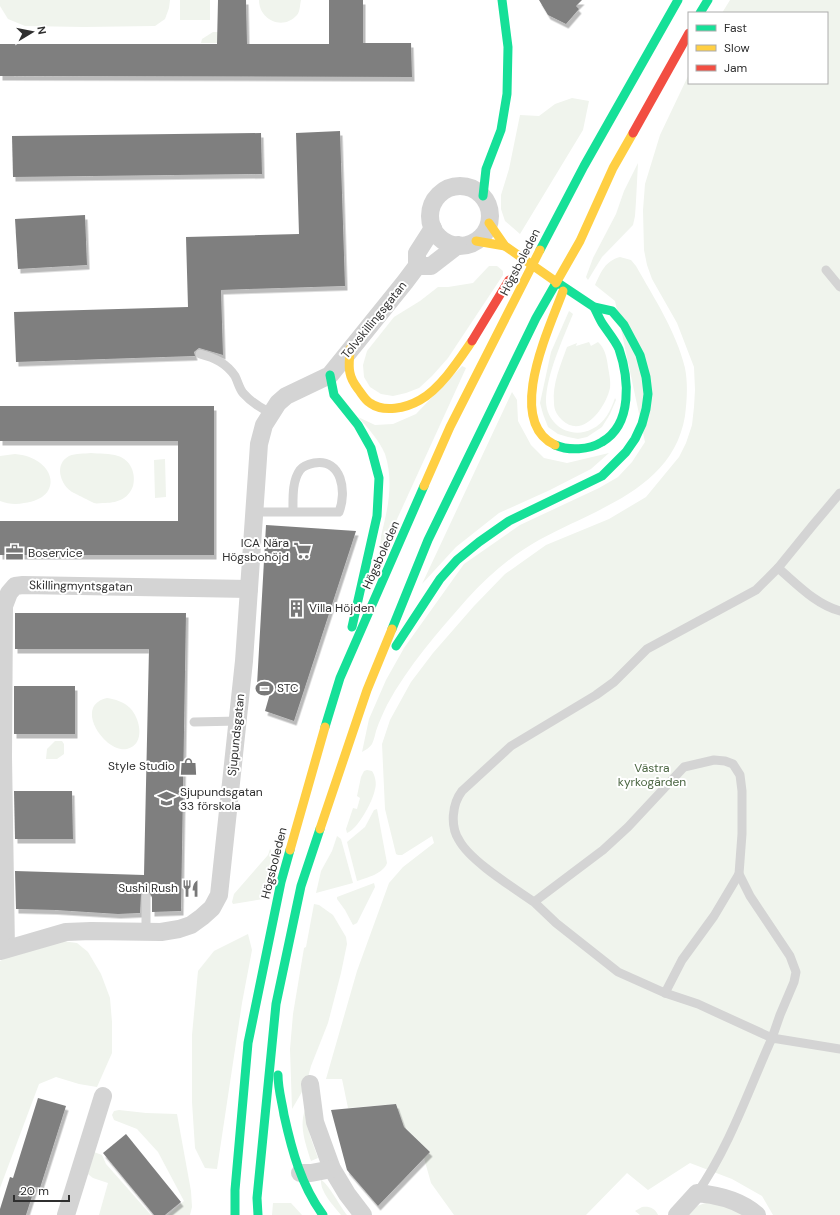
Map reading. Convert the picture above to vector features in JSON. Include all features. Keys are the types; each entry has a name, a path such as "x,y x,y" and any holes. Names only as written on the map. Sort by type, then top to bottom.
{"main road":[{"path":"475,191 487,167 502,126 507,97 507,46 502,0"},
{"name":"Högsboleden","path":"235,1215 234,1190 248,1043 251,1027 281,882 297,822 340,678 450,427 529,270 584,166 678,0"},
{"path":"701,12 708,0"},
{"path":"594,307 600,321 614,339 620,352 625,378 625,406 614,433 606,440 590,447 565,449 552,444 545,439 537,429 532,415 532,385 540,356 580,241 613,168 688,35"},
{"path":"475,191 487,167"},
{"path":"367,690 440,579 457,560 479,542 509,521 602,476 613,467 628,449 639,433 647,411 648,394 642,359 621,321 611,311 594,307 505,246 489,223"},
{"path":"476,241 505,246"},
{"path":"258,1215 257,1198 276,1004 301,886 337,776 367,690 428,540 536,318 580,241"},
{"path":"350,350 350,373 361,394 370,404 388,408 408,406 423,398 435,388 464,352 509,279 529,270"},
{"path":"330,375 334,395 358,425 371,448 379,478 377,516 340,678"},
{"path":"276,1004 278,1087 288,1134 307,1190 322,1215"},
{"path":"230,1215 234,1190"}],"street":[{"path":"458,186 475,191 489,208 489,223 484,234 476,241 467,245 451,244 443,240 433,228 431,212 433,202 449,188 458,186"},
{"name":"Tolvskillingsgatan","path":"330,375 417,266 417,253 433,228"},
{"path":"417,266 431,266 458,245"},
{"name":"Sjupundsgatan","path":"3,950 66,932 161,932 191,925 212,908 219,895 223,867 244,662 260,444 264,425 278,403 286,396 330,375"},
{"name":"Skillingmyntsgatan","path":"3,950 4,606 9,593 15,586 23,585 249,589"},
{"path":"310,1084 315,1122 332,1169 347,1194 363,1215"},
{"path":"66,1215 103,1096"},
{"path":"300,1173 311,1173 332,1169"},
{"path":"677,1215 697,1193 710,1194 729,1199 746,1207 757,1215"}],"lane":[{"path":"826,270 840,287"},
{"path":"200,354 217,359 228,367 236,377 242,392 257,406 271,413"},
{"path":"254,512 293,512 339,512 341,506 342,485 339,474 333,467 326,463 319,462 301,468 293,490 293,512"},
{"path":"840,493 778,568 756,590 647,649 614,682 596,695 511,746 457,797 453,819 459,840 467,851 490,871 534,902 556,922 618,972 665,993 698,1004 772,1038 840,1048"},
{"path":"778,568 804,591 825,605 840,611"},
{"path":"194,722 238,721"},
{"path":"534,902 603,850 628,827 684,767 703,762 725,761 733,764 740,775 742,811 739,874 714,916 682,960 665,993"},
{"path":"697,1193 711,1174 736,1122 772,1038 794,982 796,972 790,956 750,896 739,874"},
{"path":"146,897 146,932"}],"green space":[{"path":"0,0 170,0 165,19 155,26 84,27 25,26 8,19 0,6"},
{"path":"180,0 210,0 210,20 180,20"},
{"path":"259,0 301,0 298,14 291,20 279,23 267,18 260,7"},
{"name":"Västra kyrkogården","path":"730,0 840,0 840,1215 773,1215 762,1196 732,1179 690,1163 648,1190 627,1173 586,1215 454,1215 431,1183 424,1158 430,1152 404,1127 396,1104 348,1108 342,1079 326,1079 357,971 389,883 403,867 434,843 432,836 402,855 396,854 385,809 382,744 390,720 411,682 433,653 474,606 505,574 546,545 609,519 646,497 679,457 686,443 692,425 694,407 694,367 677,323 652,279 644,250 643,210 645,184 660,135 688,76 688,84 828,84 828,12 723,12"},
{"path":"213,32 218,32 234,43 201,43 202,39"},
{"path":"572,98 589,101 583,130 520,234 505,221 501,209 501,195 509,169 520,115 539,116 555,104"},
{"path":"638,163 635,216 633,225 602,257 588,280 586,277 593,258 616,214 624,191"},
{"path":"620,257 631,260 636,266 664,315 681,354 686,374 687,398 685,416 678,441 665,462 648,479 628,494 529,546 501,566 483,582 445,624 404,677 387,705 378,724 372,744 362,752 369,719 386,680 404,648 464,564 520,525 599,488 618,477 632,462 645,442 615,301 595,285 607,264"},
{"path":"489,266 497,266 503,271 503,275 448,358 432,376 419,388 393,396 381,394 370,387 364,377 363,365 367,351 394,317 420,301 438,287 473,283"},
{"path":"569,311 573,314 556,357 549,380 546,402 547,410 555,424 568,431 576,433 584,432 597,426 604,420 615,398 616,400 602,427 587,437 578,439 558,434 548,427 540,403 551,352"},
{"path":"589,342 591,346 598,342 604,350 607,360 610,388 604,404 592,419 585,424 578,426 570,425 562,420 555,410 554,389 567,347 577,343 576,346"},
{"path":"462,366 466,368 382,552 381,540 389,495 389,470 385,454 380,444 358,417 375,425 393,424 416,414"},
{"path":"512,392 517,400 518,421 531,445 544,458 567,463 609,453 591,469 550,490 499,513 456,547 422,584"},
{"path":"91,453 115,455 122,458 129,464 132,468 134,481 131,491 125,498 112,502 95,503 72,492 64,484 60,474 60,469 64,460 72,455"},
{"path":"15,454 29,457 39,462 46,470 50,478 50,486 46,494 37,500 18,504 0,501 0,456"},
{"path":"165,459 166,497 155,498 154,460"},
{"path":"107,698 125,704 134,712 138,724 139,736 137,742 127,749 119,749 110,744 102,737 92,719 92,710 97,703"},
{"path":"55,741 62,741 64,744 64,754 57,759 46,759 47,749"},
{"path":"364,771 372,771 375,777 376,785 374,794 356,826 347,833 346,829 353,808 357,809 360,798 357,796 361,777"},
{"path":"377,809 387,863 379,872 370,877 357,881 347,842 365,827 374,810"},
{"path":"337,836 341,839 353,883 316,893 321,871 332,851"},
{"path":"270,849 270,875 263,899 233,904 234,894 268,855"},
{"path":"374,883 375,887 357,923 353,925 337,897"},
{"path":"314,904 319,905 333,915 346,937 347,944 328,1023 311,1066 306,1085 292,1109 290,1049 293,1014 304,948 306,947"},
{"path":"248,934 252,950 242,1003 217,1169 205,1168 195,1148 192,1102 192,1035 198,971 214,951"},
{"path":"62,941 77,943 88,952 101,974 110,998 112,1053 97,1087 79,1084 56,1077 39,1084 0,1188 0,961 10,956"},
{"path":"306,1108 310,1136 318,1158 311,1161 303,1128"},
{"path":"119,1110 177,1114 191,1191 192,1207 190,1215 168,1215 184,1201 158,1152 137,1129 114,1120 112,1115 114,1111"},
{"path":"94,1152 102,1155 106,1164 151,1215 99,1215 108,1183 93,1178 88,1174"},
{"path":"321,1180 327,1186 347,1215 341,1215 331,1203 321,1185"},
{"path":"273,1203 291,1203 302,1215 272,1215"},
{"path":"706,1203 718,1204 746,1215 687,1215 695,1207"},
{"path":"642,1207 652,1208 658,1215 640,1215 635,1211"}],"building":[{"path":"218,0 246,0 247,44 329,44 329,0 363,0 363,43 411,43 412,77 0,76 0,44 217,44"},
{"path":"539,0 582,0 576,6 579,9 566,24 548,15"},
{"path":"340,131 345,286 221,290 223,355 199,348 194,352 195,356 16,362 14,312 188,307 186,237 299,234 296,133"},
{"path":"261,133 262,174 13,177 12,136"},
{"path":"85,215 87,265 18,269 15,219"},
{"path":"0,406 214,406 214,555 0,555 0,521 178,521 178,441 0,441"},
{"name":"Villa Höjden","path":"266,525 356,531 294,721 265,711 271,690 257,685"},
{"path":"15,613 186,613 181,911 152,912 152,897 149,892 146,891 141,894 140,913 118,914 16,909 15,871 144,875 149,649 15,649"},
{"path":"14,686 75,686 75,734 14,734"},
{"path":"14,791 72,791 73,839 15,839"},
{"path":"38,1098 66,1106 40,1188 35,1187 26,1215 0,1215 0,1209 10,1177 13,1178"},
{"path":"396,1104 404,1127 430,1152 378,1206 347,1170 331,1110"},
{"path":"126,1134 181,1202 165,1215 154,1215 103,1153"}],"traffic: fast":[{"path":"483,196 486,169 501,130 507,94 508,47 502,0"},
{"path":"540,250 584,166 678,0"},
{"path":"701,12 708,0"},
{"path":"396,646 440,579 457,560 479,542 509,521 602,476 626,452 635,439 642,424 648,394 646,377 640,355 624,325 612,311 594,307 555,281"},
{"path":"392,629 428,540 536,318 556,283"},
{"path":"555,445 573,449 597,445 612,434 619,424 624,412 626,400 625,373 619,349 602,323 594,307"},
{"path":"330,375 334,395 358,425 371,448 379,478 377,516 352,627"},
{"path":"325,727 340,678 424,486"},
{"path":"258,1215 257,1198 276,1004 301,886 320,829"},
{"path":"235,1215 235,1190 248,1043 281,882 290,850"},
{"path":"278,1075 279,1090 294,1155 303,1180 315,1204 323,1215"}],"traffic: slow":[{"path":"556,283 580,241 613,168 633,133"},
{"path":"489,223 505,246 555,281"},
{"path":"476,241 505,246"},
{"path":"424,486 450,427 540,250"},
{"path":"555,445 540,433 533,416 532,395 535,372 541,349 563,291"},
{"path":"350,349 349,367 354,384 368,402 388,409 414,403 428,395 449,373 472,341"},
{"path":"320,829 367,690 392,629"},
{"path":"290,850 325,727"}],"traffic: jam":[{"path":"633,133 688,35"},
{"path":"472,341 509,280"}],"place":[{"name":"ICA Nära Högsbohöjd","path":"302,550"},
{"name":"Boservice","path":"15,553"},
{"name":"Villa Höjden","path":"296,608"},
{"name":"STC","path":"264,688"},
{"name":"Style Studio","path":"188,766"},
{"name":"Sjupundsgatan 33 förskola","path":"167,799"},
{"name":"Sushi Rush","path":"191,888"}]}
